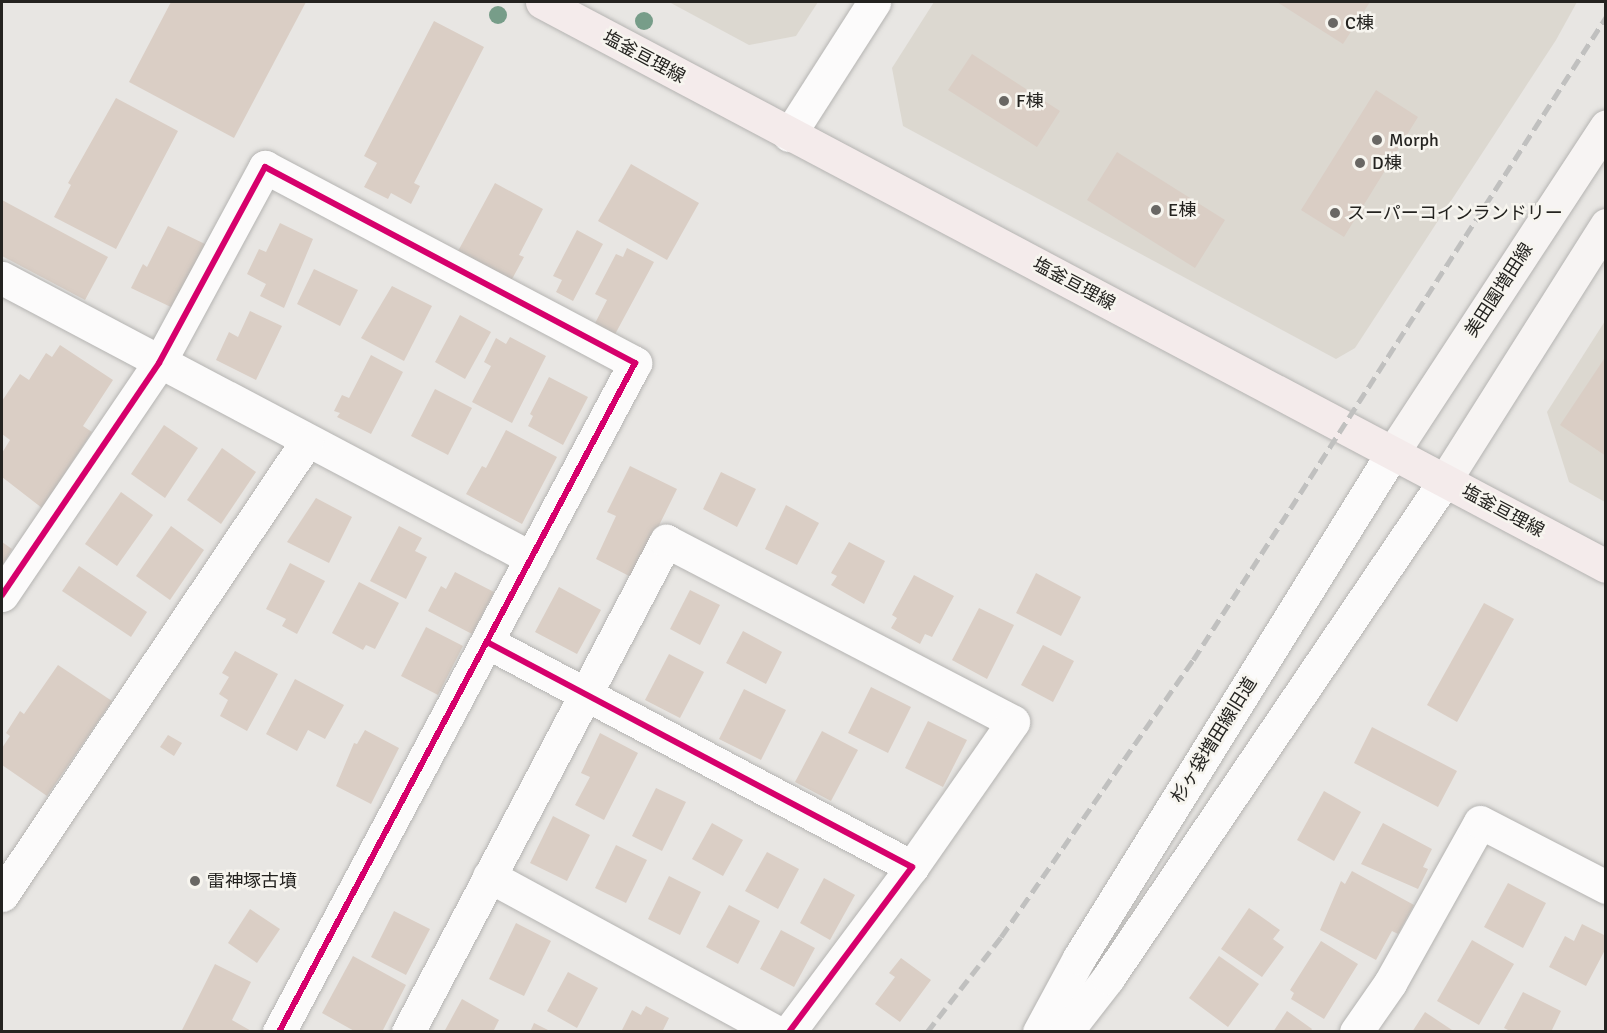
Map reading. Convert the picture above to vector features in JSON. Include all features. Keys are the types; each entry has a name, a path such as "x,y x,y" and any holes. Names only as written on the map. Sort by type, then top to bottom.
{"main road":[{"name":"塩釜亘理線","path":"542,2 1605,566"},
{"name":"美田園増田線","path":"1393,452 1605,127"},
{"path":"1445,480 1605,225"}],"street":[{"path":"789,135 874,2"},
{"path":"2,596 159,363 266,167 634,363 279,1032"},
{"path":"2,279 531,558"},
{"path":"2,895 307,441"},
{"name":"杉ヶ袋増田線旧道","path":"1039,1032 1079,958 1393,452"},
{"path":"1066,1032 1108,978 1445,480"},
{"path":"408,1032 666,541 1012,722 912,867 789,1032"},
{"path":"487,642 912,867"},
{"path":"1356,1032 1390,983 1480,822 1605,887"},
{"path":"489,876 776,1032"}],"shaded area":[{"path":"669,2 818,2 796,36 749,45"},
{"path":"934,2 1577,2 1556,40 1355,348 1336,359 903,126 892,68"},
{"path":"1605,321 1605,502 1569,482 1547,412"}],"building":[{"path":"171,2 306,2 234,138 129,82"},
{"name":"C棟","path":"1277,2 1370,2 1343,44"},
{"path":"434,21 484,47 414,183 420,186 411,204 391,193 388,199 364,187 377,163 364,156"},
{"name":"F棟","path":"972,54 1060,111 1037,147 948,90"},
{"name":"D棟","path":"1376,90 1418,117 1344,237 1301,210"},
{"path":"116,98 178,131 116,249 54,217 71,185 68,183"},
{"name":"E棟","path":"1117,152 1225,220 1195,268 1087,200"},
{"path":"631,164 699,203 667,260 598,221"},
{"path":"495,183 543,209 519,255 524,257 511,281 457,253"},
{"path":"2,200 108,257 85,300 2,256"},
{"path":"280,223 313,239 284,308 260,296 266,284 247,274 259,249 266,252"},
{"path":"168,226 207,245 175,309 131,288 143,264 147,267"},
{"path":"577,230 603,244 573,301 556,292 562,280 553,276"},
{"path":"627,248 654,262 613,338 593,327 607,300 595,294 616,254 623,257"},
{"path":"314,269 358,290 340,326 297,304"},
{"path":"392,286 432,306 404,361 361,338"},
{"path":"250,311 282,326 256,380 216,360 229,332 238,337"},
{"path":"460,315 491,332 465,379 435,362"},
{"path":"510,337 546,356 512,423 472,402 491,366 484,362 496,338 506,344"},
{"path":"60,345 113,380 83,426 92,432 42,508 2,477 2,453 10,440 2,434 2,401 20,374 29,380 46,353 52,357"},
{"path":"371,355 403,372 371,434 337,417 340,413 334,411 342,395 349,398"},
{"path":"1606,356 1606,456 1560,425"},
{"path":"549,377 588,397 563,445 528,426 533,416 530,414"},
{"path":"435,389 472,408 448,455 411,436"},
{"path":"164,425 198,448 165,498 131,474"},
{"path":"506,430 557,457 522,524 466,494 482,466 486,468"},
{"path":"222,448 256,472 221,524 187,500"},
{"path":"630,466 677,489 633,578 596,559 616,516 607,512"},
{"path":"721,472 756,489 737,527 703,509"},
{"path":"121,492 153,515 117,566 85,544"},
{"path":"316,498 352,517 329,563 287,542"},
{"path":"786,505 819,523 797,565 765,549"},
{"path":"171,526 204,550 170,600 136,576"},
{"path":"399,526 422,538 415,551 427,557 406,599 370,581"},
{"path":"2,542 12,549 2,566"},
{"path":"849,542 885,561 864,604 831,585 837,576 831,573"},
{"path":"290,563 325,581 297,634 282,626 286,619 266,609"},
{"path":"79,566 147,612 131,637 62,591"},
{"path":"455,572 494,592 472,634 428,611 441,586 446,589"},
{"path":"1036,573 1081,597 1061,636 1016,613"},
{"path":"914,575 954,596 932,637 925,634 920,644 891,628 897,618 892,615"},
{"path":"359,582 399,603 375,649 366,645 363,650 332,633"},
{"path":"559,587 601,610 577,654 535,632"},
{"path":"690,590 720,605 700,645 670,629"},
{"path":"1484,603 1514,619 1457,722 1427,705"},
{"path":"979,608 1014,625 987,679 952,660"},
{"path":"426,627 463,646 438,695 401,676"},
{"path":"743,631 782,652 766,684 726,663"},
{"path":"1043,645 1074,661 1053,702 1021,685"},
{"path":"235,651 278,674 247,731 220,716 228,700 219,694 229,677 222,673"},
{"path":"669,654 704,672 680,718 645,700"},
{"path":"58,665 112,701 47,796 2,765 2,748 10,736 6,733 20,711 24,714"},
{"path":"295,679 344,705 325,739 308,730 297,751 266,734"},
{"path":"871,687 911,707 888,753 848,733"},
{"path":"744,689 786,710 761,760 719,739"},
{"path":"928,721 967,740 943,787 905,768"},
{"path":"1372,727 1457,771 1438,807 1354,763"},
{"path":"365,730 399,748 371,804 336,786 354,743 357,744"},
{"path":"822,731 858,750 831,801 795,782"},
{"path":"600,733 638,753 604,820 575,805 590,777 581,773"},
{"path":"168,735 182,743 174,756 160,747"},
{"path":"656,788 686,802 662,851 632,836"},
{"path":"1324,791 1361,812 1334,861 1297,840"},
{"path":"553,816 590,835 567,881 530,863"},
{"path":"712,823 743,840 723,876 692,859"},
{"path":"1383,823 1432,849 1423,867 1428,869 1418,889 1361,864"},
{"path":"616,845 647,860 626,903 595,888"},
{"path":"767,852 799,869 778,909 745,891"},
{"path":"1352,871 1414,905 1398,934 1392,931 1376,960 1320,930 1341,881 1345,884"},
{"path":"669,876 701,892 680,935 648,919"},
{"path":"824,878 855,895 830,940 800,923"},
{"path":"1508,883 1546,903 1523,948 1484,927"},
{"path":"729,905 760,921 738,964 706,947"},
{"path":"1249,908 1280,930 1273,939 1284,947 1262,977 1221,949"},
{"path":"250,909 280,929 257,963 228,943"},
{"path":"394,911 430,929 406,975 371,957"},
{"path":"516,923 551,941 524,996 489,979"},
{"path":"1582,924 1606,936 1606,948 1586,986 1549,967 1565,936 1574,941"},
{"path":"781,930 815,948 794,987 760,969"},
{"path":"1472,940 1514,964 1479,1025 1437,1001"},
{"path":"1321,941 1358,964 1324,1019 1291,999 1294,993 1290,990"},
{"path":"353,956 406,985 382,1032 356,1032 322,1013"},
{"path":"1219,956 1259,984 1228,1027 1189,998"},
{"path":"901,958 931,980 900,1022 875,1004 895,977 889,973"},
{"path":"215,964 251,982 232,1020 253,1032 181,1032"},
{"path":"568,972 598,988 577,1028 547,1011"},
{"path":"1523,992 1561,1011 1551,1032 1512,1032 1504,1028"},
{"path":"462,999 499,1020 493,1032 444,1032"},
{"path":"646,1006 669,1018 662,1032 621,1032 632,1010 641,1015"},
{"path":"1287,1011 1312,1029 1310,1032 1273,1032"},
{"path":"1425,1012 1455,1032 1412,1032"},
{"path":"534,1023 552,1032 530,1032"}],"railway":[{"path":"927,1032 1001,937 1193,660 1606,17"}],"cycle path":[{"path":"2,595 159,363 265,167 635,363 279,1032"},
{"path":"487,642 912,867 789,1032"}],"place":[{"name":"C棟","path":"1333,23"},
{"name":"F棟","path":"1004,101"},
{"name":"Morph","path":"1377,140"},
{"name":"D棟","path":"1360,163"},
{"name":"E棟","path":"1156,210"},
{"name":"スーパーコインランドリー","path":"1335,213"},
{"name":"雷神塚古墳","path":"195,881"}]}
